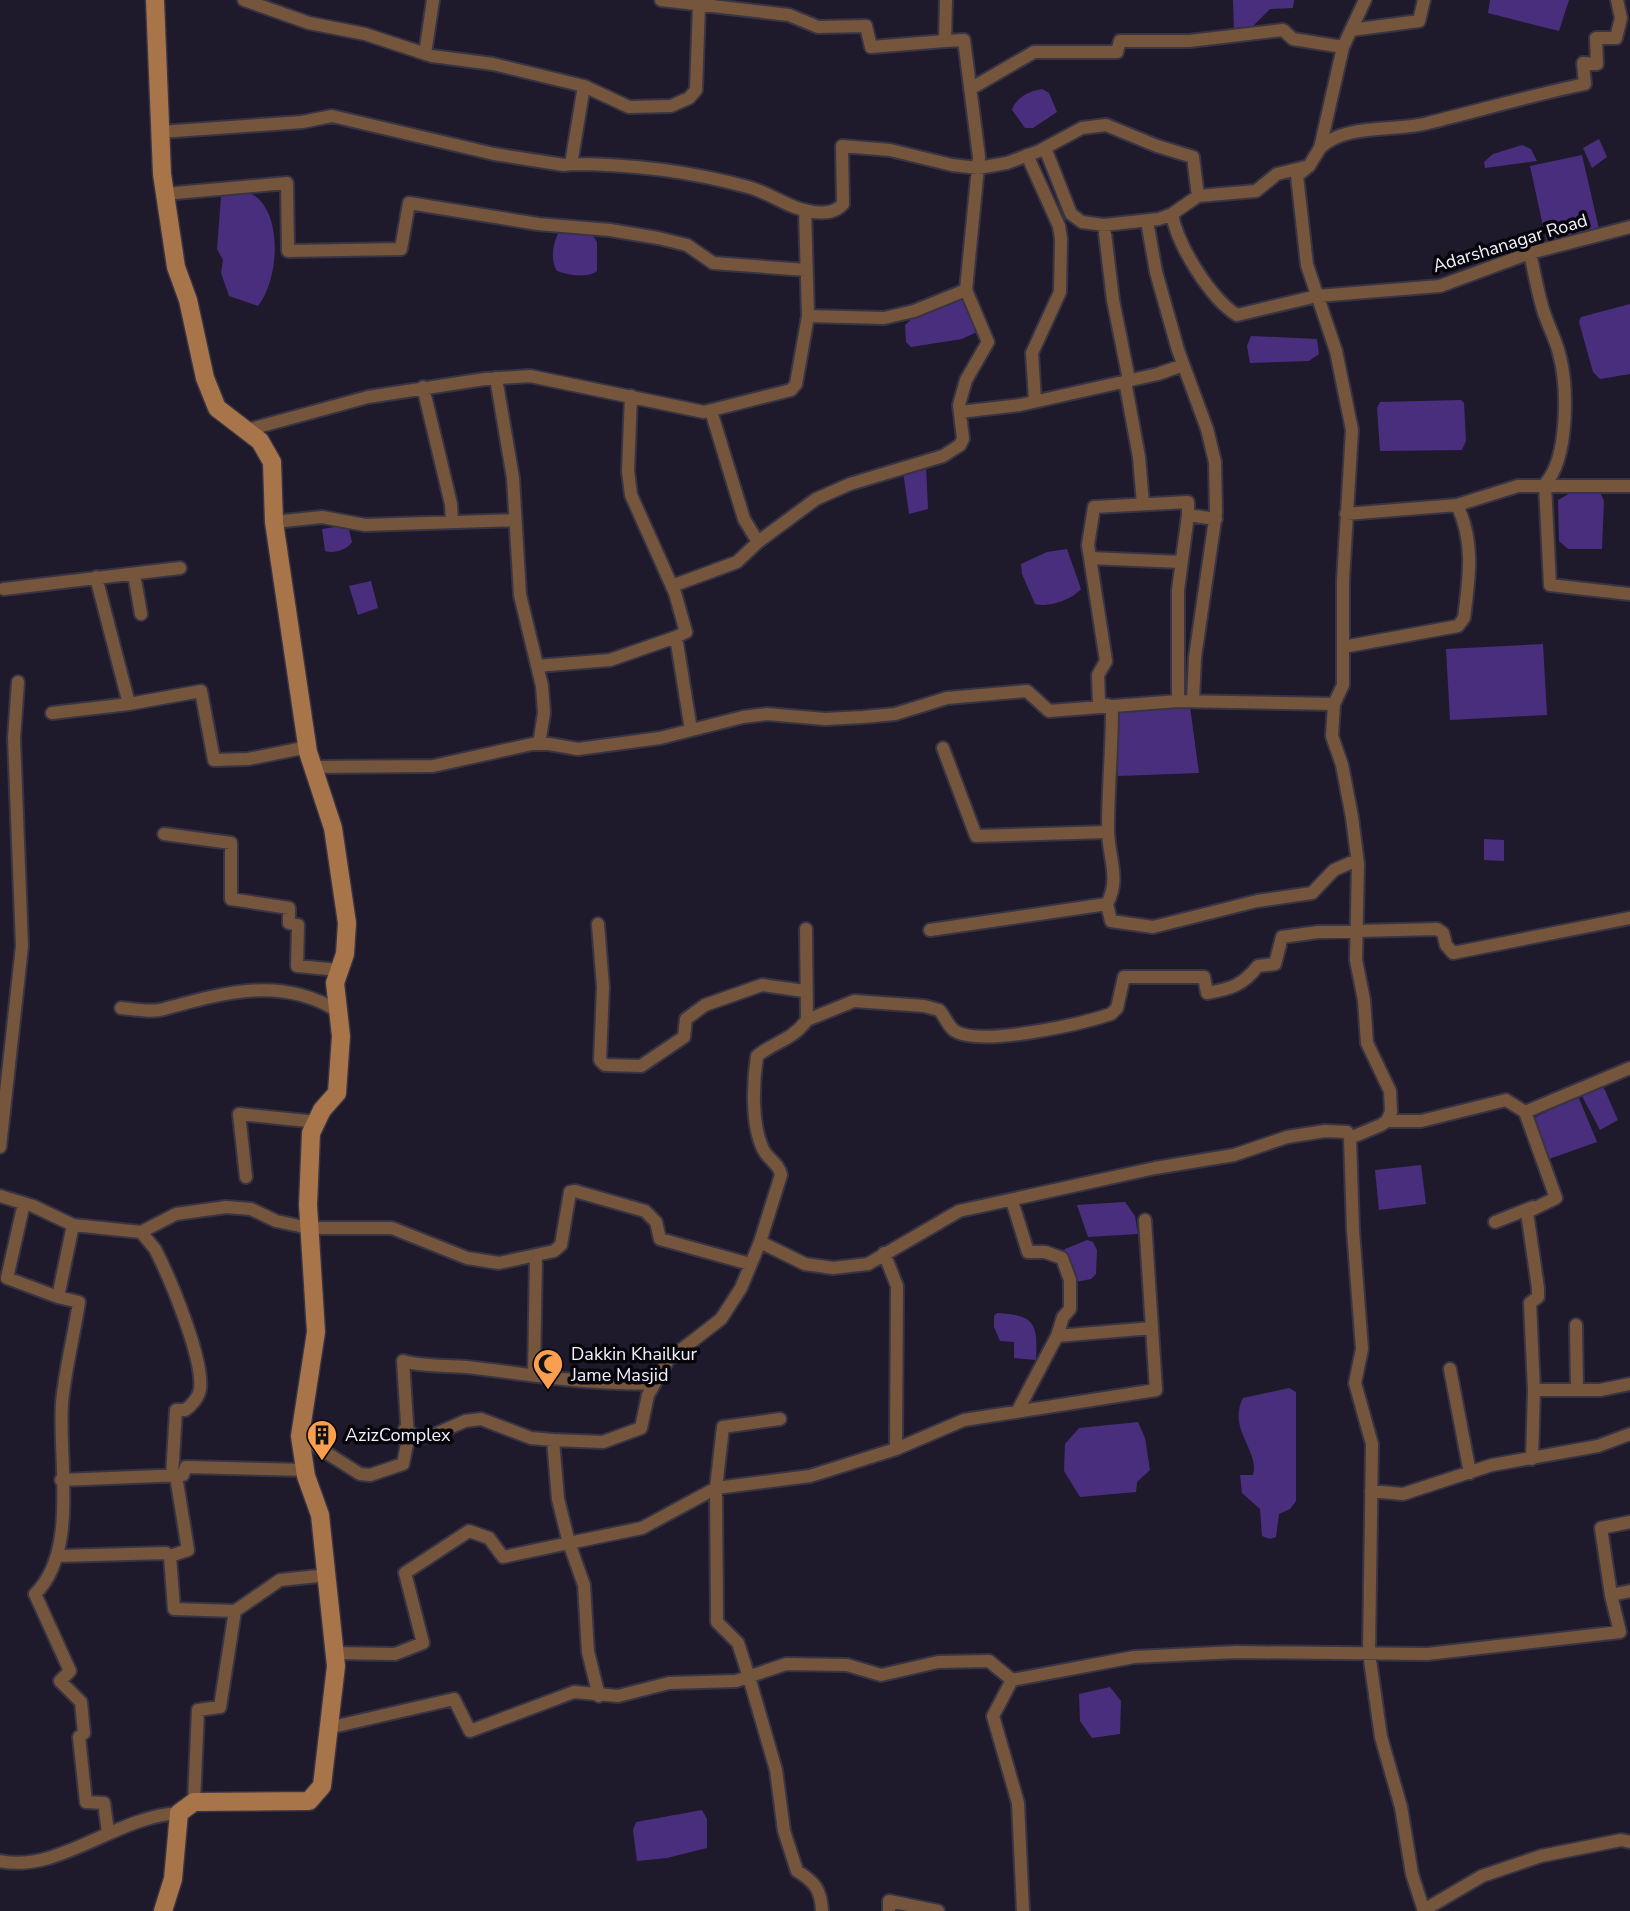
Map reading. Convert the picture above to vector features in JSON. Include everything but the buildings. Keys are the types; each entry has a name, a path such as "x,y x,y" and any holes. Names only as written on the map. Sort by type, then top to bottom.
{"street":[{"path":"0,1861 32,1864 108,1832 186,1807 309,1801 322,1786 328,1728 335,1697 328,1575 320,1515 306,1471 300,1436 316,1332 309,1228 311,1133 322,1110 337,1093 341,1035 336,1010 335,983 345,954 347,923 334,828 312,767 308,747 274,522 272,462 260,442 217,408 205,378 188,300 176,267 164,194 155,0"},
{"path":"244,0 309,23 365,34 425,54 493,64 584,86 629,107 671,106 689,98 696,90 699,5"},
{"path":"425,54 433,0"},
{"path":"661,0 789,15 818,27 866,26 870,47 964,40 978,168 966,290 988,342 966,380 960,412 963,439 960,445 943,456 850,484 816,499 730,566 672,586"},
{"path":"945,41 946,0"},
{"path":"1320,148 1343,47 1365,0"},
{"path":"1351,30 1419,21 1424,0"},
{"path":"1387,1121 1391,1112 1390,1091 1367,1043 1364,1000 1356,960 1357,860 1350,804 1332,736 1334,704 1343,685 1346,514 1352,430 1336,351 1307,265 1297,176 1309,166 1327,141 1343,135 1426,124 1585,84 1583,63 1597,64 1596,38 1616,38 1621,18 1617,0"},
{"path":"970,89 1034,52 1117,52 1120,41 1189,41 1283,30 1293,39 1343,47"},
{"path":"571,163 584,86"},
{"path":"160,132 302,122 332,116 494,154 564,165 632,164 719,180 751,188 806,210 831,212 843,204 842,146 890,150 952,165 978,168 1027,155 1082,128 1107,125 1157,146 1193,157 1198,196"},
{"path":"1045,148 1071,214 1083,222 1104,225 1172,214 1198,196 1256,191 1277,174 1309,166"},
{"path":"1027,155 1059,226 1061,239 1060,292 1032,353 1035,401"},
{"path":"164,194 287,183 288,251 401,249 409,203 538,224 610,230 658,238 687,245 713,263 806,270"},
{"path":"243,431 368,397 496,378 530,376 711,411 791,390 796,384 808,316 806,210"},
{"name":"Adarshanagar Road","path":"1172,214 1180,246 1235,314 1317,296 1440,286 1530,253 1630,227"},
{"path":"1147,220 1156,272 1183,365 1207,429 1215,462 1216,519 1197,644 1193,701"},
{"path":"1104,225 1113,300 1139,457 1143,504"},
{"path":"1530,253 1542,308 1559,354 1563,390 1564,433 1553,475 1545,484 1550,585 1630,594"},
{"path":"808,316 884,318 914,311 966,290"},
{"path":"960,412 1035,401 1183,365"},
{"path":"496,378 511,458 520,595 537,666 544,713 539,744"},
{"path":"423,387 451,504 452,522"},
{"path":"537,666 610,660 686,632 672,586 631,495 628,471 631,396"},
{"path":"711,411 744,519 758,542"},
{"path":"1346,514 1457,505 1518,486 1630,486"},
{"path":"1115,707 1099,704 1098,675 1104,669 1106,661 1088,545 1094,507 1188,502 1178,590 1178,701"},
{"path":"1343,648 1458,626 1464,618 1470,552 1465,523 1457,505"},
{"path":"1188,515 1216,519"},
{"path":"274,522 322,517 365,525 515,520"},
{"path":"1090,558 1181,562"},
{"path":"4,589 180,568"},
{"path":"134,574 141,614"},
{"path":"96,577 129,704"},
{"path":"676,637 691,730"},
{"path":"0,1147 22,946 13,738 18,682"},
{"path":"52,713 129,704 201,691 214,760 248,759 308,747"},
{"path":"312,767 433,766 458,763 508,748 539,744 578,749 660,738 743,717 767,714 825,719 863,717 895,714 947,698 1027,691 1049,712 1178,701 1334,704"},
{"path":"1115,707 1108,832 1116,871 1113,893 1107,904 1111,921 1153,927 1257,901 1312,893 1334,870 1357,860"},
{"path":"943,748 976,836 1108,832"},
{"path":"164,834 231,843 231,899 289,908 289,923 298,925 297,966 339,970"},
{"path":"930,930 1107,904"},
{"path":"405,1429 417,1437 431,1436 451,1426 481,1419 531,1438 603,1442 641,1428 648,1395 668,1360 721,1319 741,1288 760,1242 781,1175 759,1139 757,1056 778,1046 798,1031 807,1020 855,1001 924,1006 939,1010 952,1030 963,1035 1023,1035 1111,1014 1117,1009 1124,977 1204,977 1207,993 1229,990 1245,982 1258,965 1275,964 1282,937 1318,932 1437,929 1443,933 1449,951 1453,953 1630,918"},
{"path":"598,924 603,987 600,1060 606,1065 641,1066 684,1037 687,1019 705,1005 762,985 804,991"},
{"path":"806,929 804,991 807,1020"},
{"path":"121,1007 163,1010 236,992 283,991 302,993 336,1010"},
{"path":"1525,1112 1630,1068"},
{"path":"1350,1138 1365,1135 1387,1121 1421,1121 1506,1100 1525,1112 1556,1198"},
{"path":"246,1177 239,1114 317,1122"},
{"path":"760,1242 805,1264 834,1268 868,1264 959,1211 1155,1168 1234,1155 1287,1137 1325,1131 1348,1132 1362,1349 1355,1383 1372,1444 1369,1653 1381,1737 1401,1807 1412,1874 1424,1911 1482,1876 1541,1856 1621,1840 1630,1842"},
{"path":"0,1196 24,1203 73,1225 142,1232 176,1214 226,1207 251,1209 276,1221 309,1228 392,1228 467,1258 499,1263 554,1251 561,1245 570,1192 575,1191 645,1211 656,1222 660,1239 750,1264"},
{"path":"1495,1222 1556,1198"},
{"path":"1532,1459 1534,1390 1530,1303 1538,1297 1538,1288 1527,1212 1556,1198"},
{"path":"1012,1200 1028,1252 1045,1252 1062,1258 1068,1269 1070,1309 1063,1317 1057,1336 1017,1412"},
{"path":"24,1203 6,1278 79,1302 62,1401 61,1480 64,1497 58,1556 35,1594 70,1671 60,1681 81,1702 83,1732 79,1737 79,1757 86,1801 104,1803 108,1832"},
{"path":"334,1653 395,1654 423,1643 405,1573 468,1531 489,1538 503,1557 642,1528 716,1488 810,1476 896,1449 964,1420 1156,1390 1145,1220"},
{"path":"58,1297 73,1225"},
{"path":"58,1556 166,1553 170,1556 184,1554 188,1543 174,1476 176,1410 185,1410 196,1399 200,1390 199,1368 162,1263 142,1232"},
{"path":"884,1253 897,1286 896,1449"},
{"path":"534,1375 536,1255"},
{"path":"1576,1325 1577,1390"},
{"path":"1057,1336 1152,1328"},
{"path":"300,1436 360,1474 370,1475 403,1464 408,1439 405,1429 403,1361 420,1366 450,1365 534,1375 655,1382"},
{"path":"1450,1369 1470,1473"},
{"path":"1534,1390 1600,1390 1630,1384"},
{"path":"780,1419 723,1427 716,1488 718,1622 738,1643 776,1770 787,1841 797,1871 812,1880 822,1893 822,1911"},
{"path":"1371,1491 1403,1494 1492,1465 1598,1446 1630,1434"},
{"path":"553,1440 558,1499 569,1543 584,1585 588,1651 599,1696"},
{"path":"61,1480 174,1476 183,1475 186,1467 306,1471"},
{"path":"1012,1680 1134,1657 1236,1652 1427,1654 1620,1632 1611,1595 1601,1528 1630,1522"},
{"path":"170,1556 174,1609 235,1611 280,1580 328,1575"},
{"path":"1611,1595 1630,1591"},
{"path":"163,1911 173,1879 186,1807 198,1710 220,1707 235,1611"},
{"path":"328,1728 454,1699 470,1731 574,1692 618,1696 669,1683 736,1681 786,1664 847,1665 881,1675 937,1662 989,1661 1012,1680"},
{"path":"1012,1680 993,1716 1018,1802 1023,1911"},
{"path":"889,1911 889,1901 938,1911"}],"shaded area":[{"path":"1233,0 1294,0 1293,8 1270,9 1250,29 1234,30"},
{"path":"1490,0 1569,0 1559,31 1488,13"},
{"path":"1042,89 1049,93 1057,112 1033,128 1025,128 1012,110 1014,105 1024,95"},
{"path":"1599,139 1607,157 1592,168 1583,148"},
{"path":"1522,145 1531,149 1537,161 1485,168 1484,162 1493,154"},
{"path":"1582,155 1599,229 1546,240 1530,166"},
{"path":"248,192 260,200 268,213 275,245 270,279 258,306 229,296 221,273 223,260 217,249 221,197"},
{"path":"559,232 593,236 597,242 597,271 583,276 557,271 553,252"},
{"path":"964,296 977,332 962,339 911,347 906,342 905,325 915,316"},
{"path":"1630,304 1630,374 1600,379 1593,372 1579,322 1581,317"},
{"path":"1251,336 1317,339 1319,354 1309,361 1250,363 1247,346"},
{"path":"1461,400 1464,403 1466,441 1462,450 1380,451 1377,408 1380,402"},
{"path":"926,466 928,509 909,514 903,471"},
{"path":"1574,491 1600,492 1604,501 1602,549 1568,549 1559,541 1558,500"},
{"path":"348,525 352,542 350,545 336,552 325,551 322,529"},
{"path":"1067,549 1081,589 1060,602 1035,604 1022,574 1021,564 1047,552"},
{"path":"371,581 378,608 358,615 349,586"},
{"path":"1543,644 1547,715 1450,720 1446,649"},
{"path":"1190,707 1199,773 1118,776 1118,711"},
{"path":"1484,839 1504,840 1504,861 1484,860"},
{"path":"1600,1085 1603,1086 1618,1120 1600,1130 1582,1096"},
{"path":"1578,1096 1597,1142 1546,1160 1530,1120"},
{"path":"1421,1165 1426,1204 1379,1210 1375,1170"},
{"path":"1125,1202 1135,1216 1138,1234 1088,1237 1077,1205"},
{"path":"1087,1240 1093,1242 1097,1250 1096,1274 1091,1279 1076,1282 1071,1264 1062,1256 1065,1249"},
{"path":"997,1313 1019,1316 1032,1323 1036,1337 1036,1360 1014,1358 1014,1342 1000,1341 994,1327 994,1316"},
{"path":"1289,1388 1296,1392 1296,1501 1290,1509 1279,1514 1276,1537 1270,1539 1262,1536 1260,1509 1242,1493 1240,1475 1253,1475 1254,1466 1241,1430 1239,1409 1243,1398"},
{"path":"1138,1422 1145,1438 1150,1470 1137,1482 1136,1492 1080,1497 1064,1471 1065,1444 1079,1428"},
{"path":"1110,1687 1121,1701 1120,1734 1092,1738 1080,1721 1079,1694"},
{"path":"702,1810 707,1819 707,1848 667,1858 637,1861 633,1830 636,1822"}],"place":[{"name":"Dakkin Khailkur Jame Masjid","path":"548,1391"},
{"name":"AzizComplex","path":"322,1462"}]}
